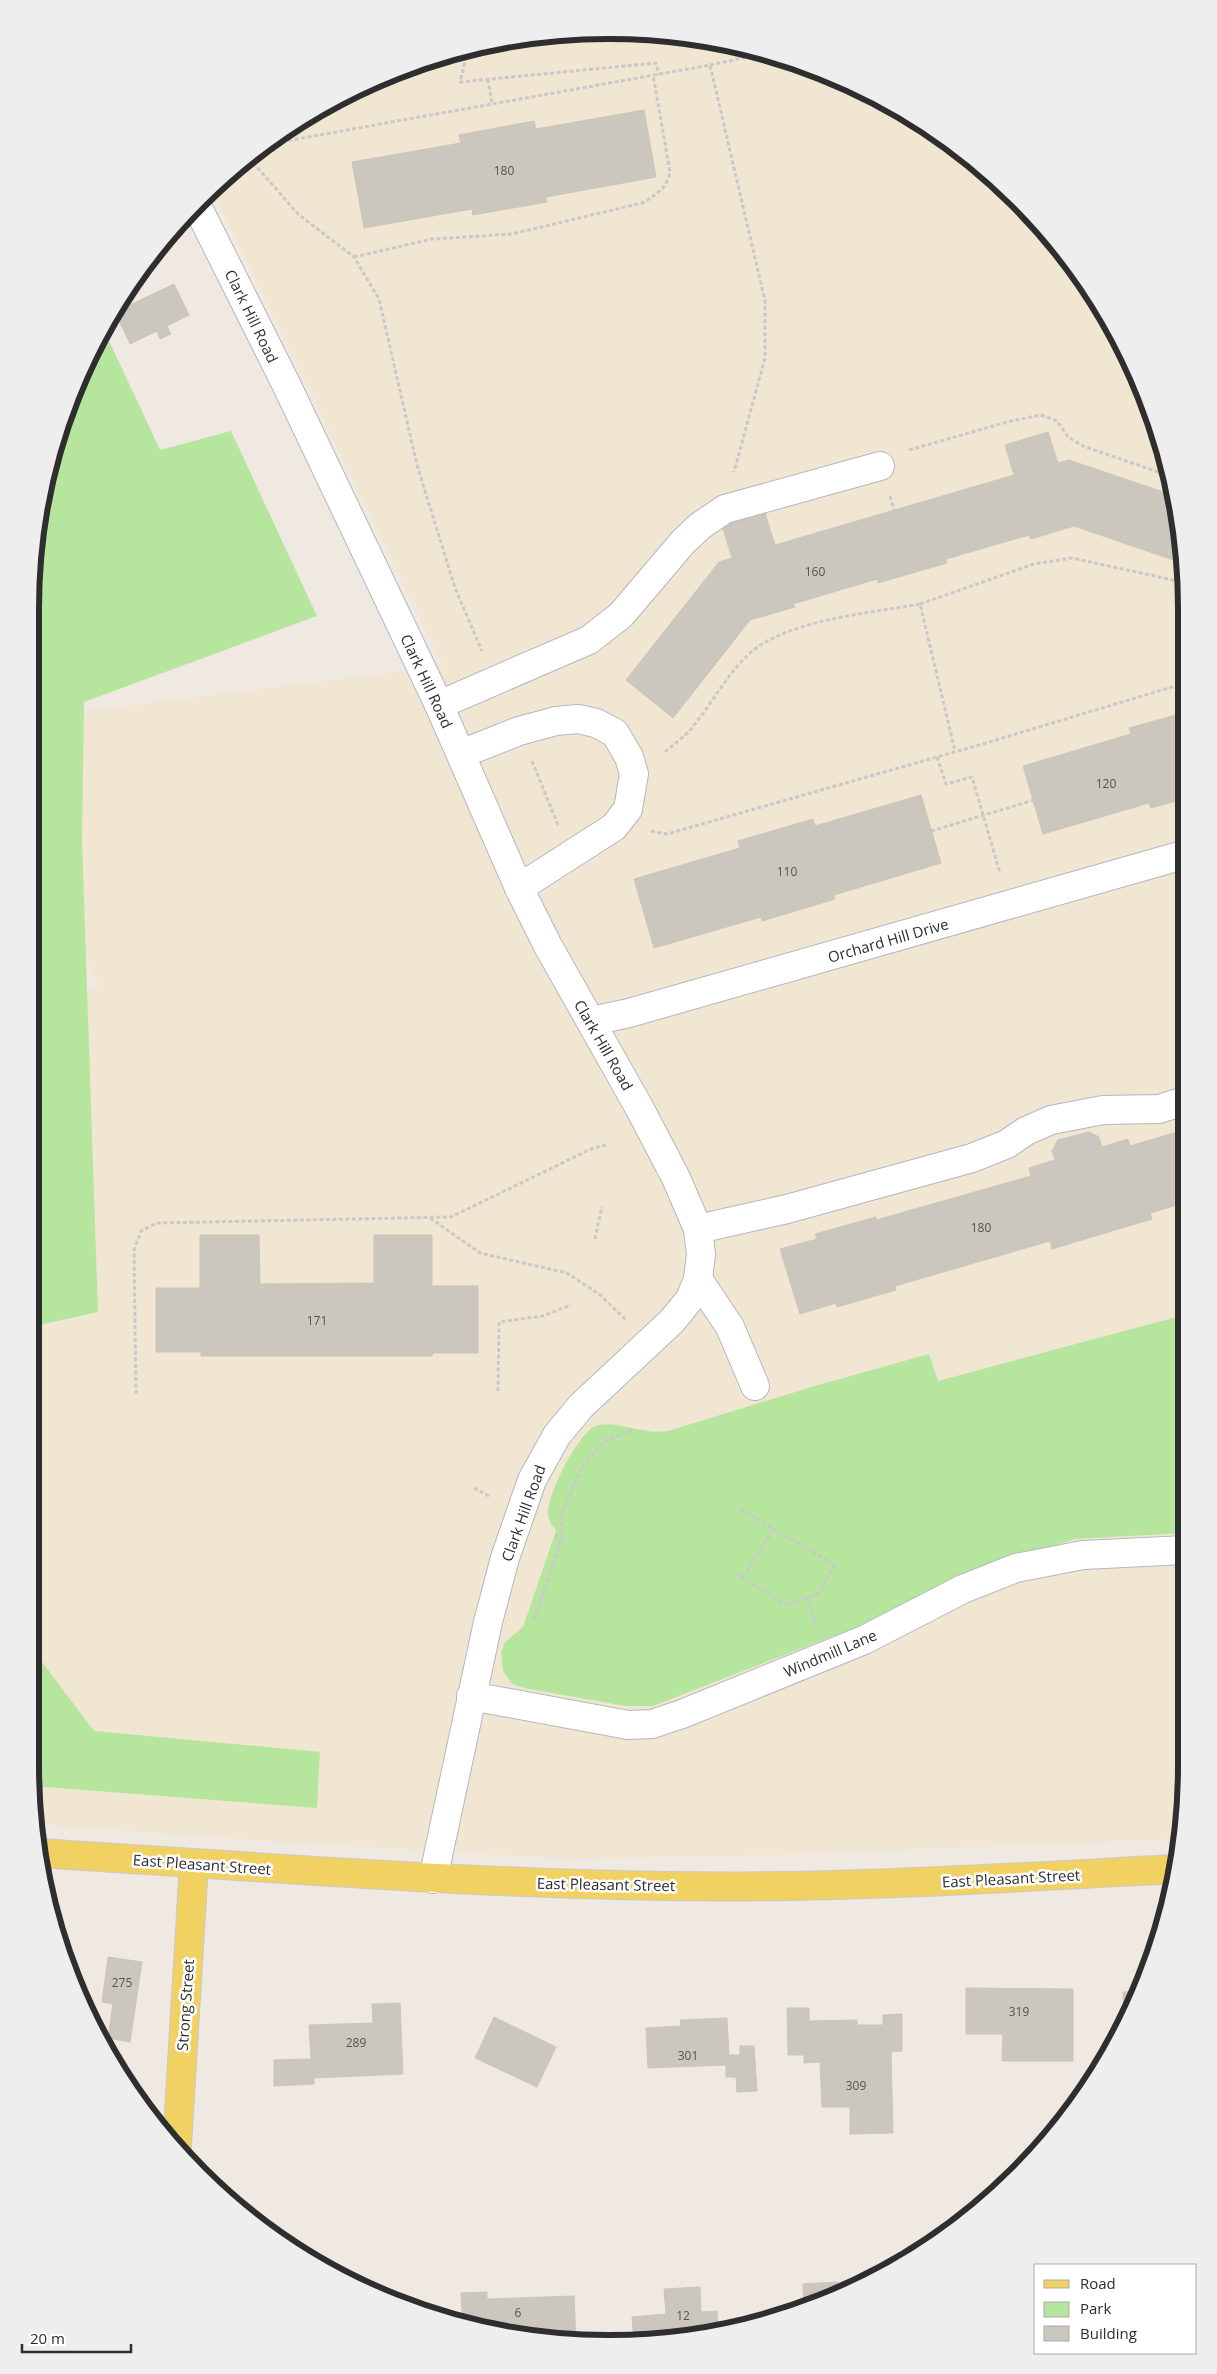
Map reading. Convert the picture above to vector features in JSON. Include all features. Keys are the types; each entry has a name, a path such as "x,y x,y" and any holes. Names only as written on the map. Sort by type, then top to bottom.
{"main road":[{"name":"East Pleasant Street","path":"46,1854 433,1879 669,1886 894,1884 1168,1870"},
{"name":"Strong Street","path":"177,2137 194,1864"}],"street":[{"name":"Clark Hill Road","path":"200,212 287,386 439,705 519,888 548,946 592,1021 649,1127 686,1200 698,1229 701,1254 698,1279 690,1299 650,1343 581,1406 557,1435 539,1466 519,1514 505,1558 471,1696 433,1879"},
{"path":"439,705 545,657 588,640 621,615 683,542 700,526 725,509 880,466"},
{"path":"461,754 556,720 578,719 596,723 615,733 629,757 634,774 628,809 614,827 519,888"},
{"name":"Orchard Hill Drive","path":"592,1021 638,1011 1178,856"},
{"path":"698,1229 739,1222 787,1210 972,1158 1007,1144 1026,1131 1051,1120 1103,1110 1159,1109 1178,1103"},
{"path":"698,1279 730,1327 755,1386"},
{"name":"Windmill Lane","path":"471,1696 628,1725 652,1724 682,1714 864,1640 963,1589 1016,1568 1083,1555 1178,1550"}],"path":[{"path":"466,57 460,82 656,62 659,74"},
{"path":"283,141 751,57"},
{"path":"710,65 765,301 765,358 725,509"},
{"path":"354,257 432,239 512,234 642,203 656,195 668,183 670,172 653,75"},
{"path":"488,80 492,104"},
{"path":"827,82 847,92"},
{"path":"253,163 298,214 354,257 379,299 417,465 455,588 485,659"},
{"path":"894,510 878,458 1007,422 1041,416 1057,421 1074,442 1162,473"},
{"path":"665,752 690,730 750,653 787,631 920,604 1034,564 1072,558 1177,581"},
{"path":"920,604 955,751"},
{"path":"643,830 667,834 986,743 1178,685"},
{"path":"530,755 560,832"},
{"path":"937,757 946,784 972,777 1002,880"},
{"path":"931,831 1034,800"},
{"path":"136,1394 134,1250 140,1231 157,1223 451,1217 591,1149 606,1145"},
{"path":"595,1239 602,1206"},
{"path":"430,1218 480,1253 567,1273 599,1294 650,1343"},
{"path":"498,1391 499,1322 544,1316 571,1305"},
{"path":"534,1619 562,1538 561,1518 564,1508 584,1462 608,1440 632,1430"},
{"path":"474,1488 494,1499"},
{"path":"735,1573 786,1605 819,1593 835,1565 740,1509"},
{"path":"743,1578 774,1529"},
{"path":"555,1535 562,1538"}],"shaded area":[{"path":"571,40 646,40 720,50 756,58 827,82 860,98 893,115 955,156 984,180 1037,233 1061,262 1102,324 1135,390 1159,461 1167,497 1177,571 1178,1766 1173,1839 715,1857 549,1858 262,1841 42,1824 39,1766 39,993 100,989 39,859 39,717 443,666 215,197 262,156 324,115 390,82 425,69 461,58 534,44"}],"green space":[{"path":"108,338 160,450 231,431 317,616 84,702 82,841 98,1312 39,1325 39,608 44,534 58,461 82,390"},
{"path":"1178,1317 1178,1533 1075,1539 962,1575 872,1621 653,1706 625,1706 524,1688 512,1684 503,1671 501,1652 505,1642 523,1627 556,1531 548,1514 549,1505 558,1479 574,1450 590,1429 606,1424 650,1431 668,1431 815,1386 929,1354 938,1381"},
{"path":"39,1658 94,1731 320,1752 317,1808 40,1787"}],"building":[{"path":"644,110 656,177 546,197 547,202 473,215 472,209 364,228 352,162 461,143 459,135 534,121 536,129"},
{"path":"174,284 189,315 167,326 171,334 160,339 157,331 130,344 118,319 126,307"},
{"path":"1048,432 1058,463 1069,460 1166,493 1176,561 1074,526 1031,539 1029,535 946,559 947,563 878,583 877,579 793,604 795,607 750,620 673,718 626,680 719,562 732,558 722,526 765,513 775,545 1014,475 1005,445"},
{"path":"1178,714 1178,800 1151,808 1149,803 1043,834 1023,766 1131,734 1129,728"},
{"path":"921,795 941,863 834,895 835,899 762,921 761,917 654,948 634,879 740,848 738,841 813,819 815,826"},
{"path":"1089,1132 1099,1137 1102,1147 1128,1139 1130,1146 1178,1132 1178,1205 1150,1213 1152,1219 1052,1249 1050,1241 895,1286 896,1290 837,1307 836,1303 800,1314 780,1249 817,1239 815,1234 876,1217 876,1220 1031,1176 1029,1168 1055,1160 1052,1151 1058,1140"},
{"path":"200,1235 259,1235 260,1284 374,1283 374,1235 432,1235 432,1286 478,1286 478,1353 433,1353 432,1356 201,1356 201,1352 156,1352 156,1288 200,1288"},
{"path":"108,1957 142,1962 130,2042 109,2038 113,2004 102,2002"},
{"path":"966,1988 1073,1989 1073,2061 1002,2061 1003,2034 966,2034"},
{"path":"1131,1991 1124,2007 1123,1992"},
{"path":"400,2003 403,2074 314,2078 314,2084 274,2086 274,2060 311,2059 309,2025 373,2023 372,2004"},
{"path":"787,2008 809,2008 809,2021 857,2020 857,2025 883,2025 883,2015 902,2014 902,2051 891,2052 893,2133 850,2134 850,2107 822,2107 820,2062 804,2063 804,2055 788,2055"},
{"path":"494,2017 556,2047 537,2087 475,2058"},
{"path":"727,2018 729,2055 740,2055 740,2046 754,2046 757,2091 737,2092 736,2077 726,2077 726,2065 648,2068 646,2028 681,2026 680,2020"},
{"path":"838,2282 838,2287 804,2301 803,2284"},
{"path":"700,2287 701,2312 717,2311 718,2324 683,2330 633,2334 632,2317 666,2314 664,2289"},
{"path":"487,2292 487,2299 574,2296 576,2334 534,2330 462,2316 461,2293"}]}
